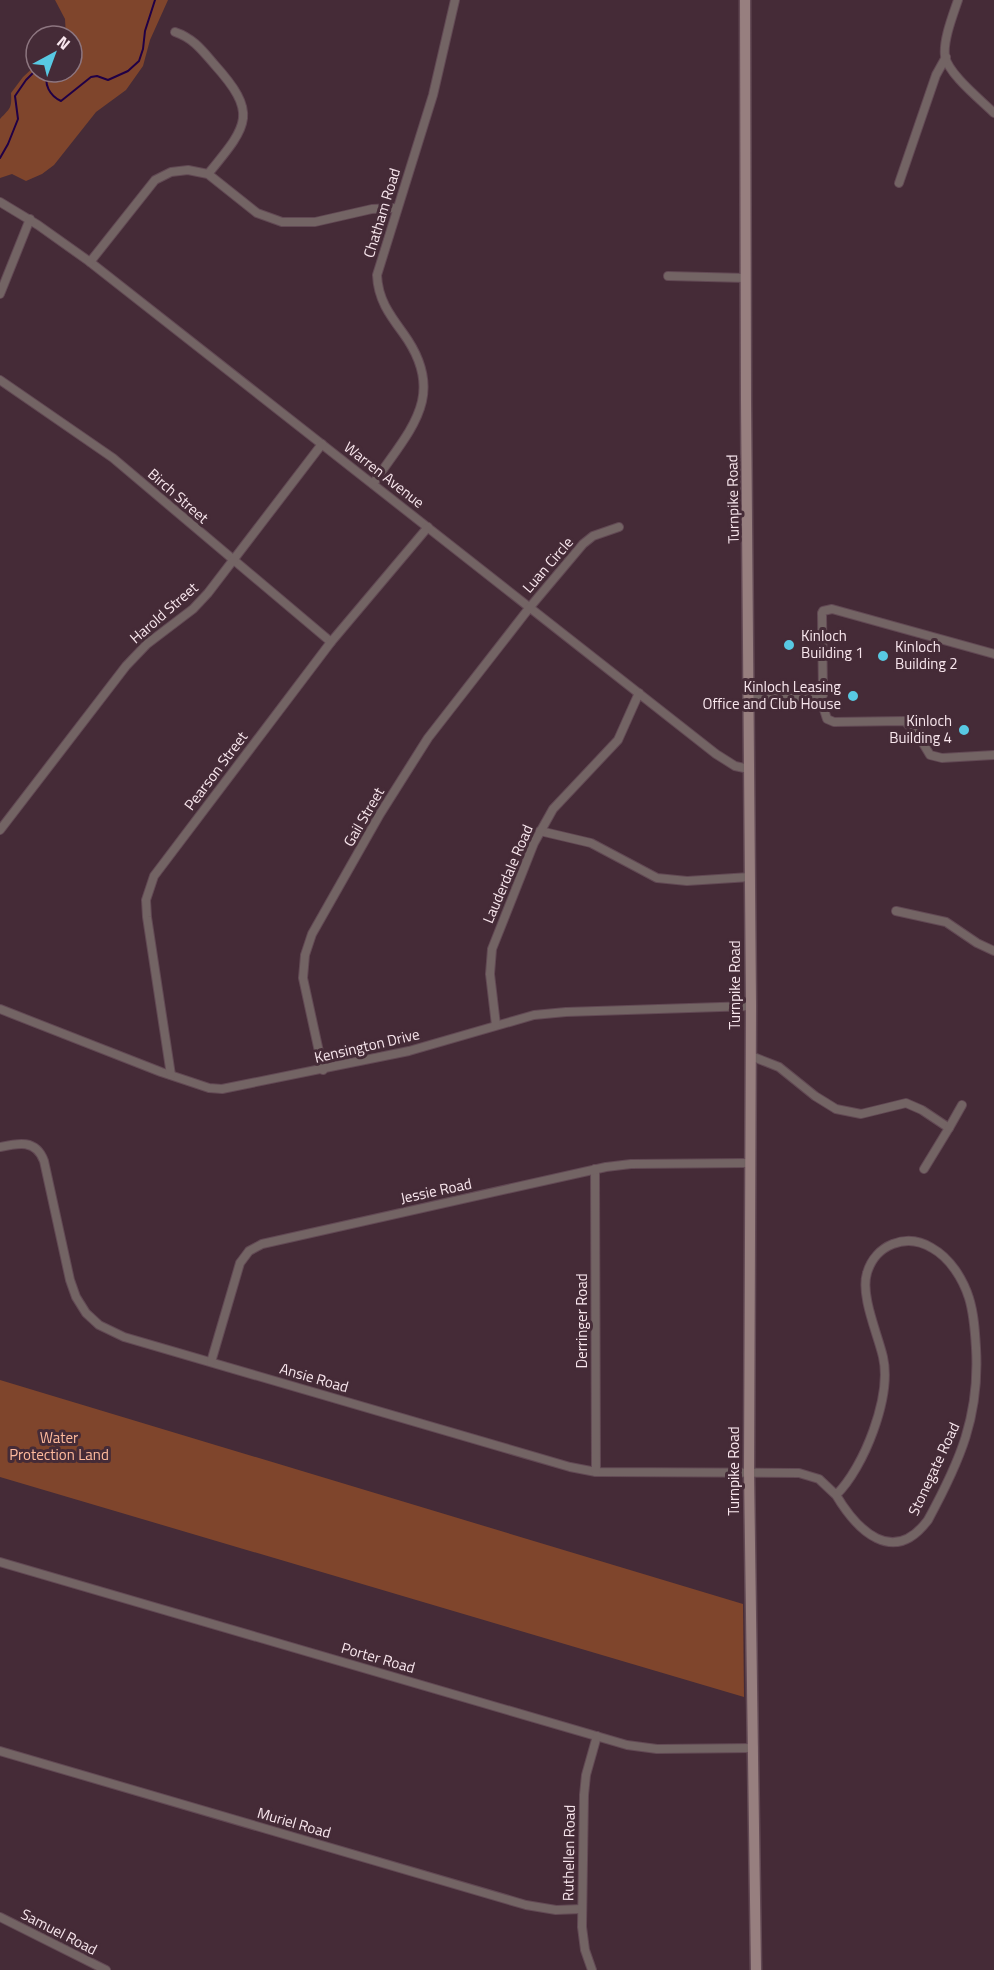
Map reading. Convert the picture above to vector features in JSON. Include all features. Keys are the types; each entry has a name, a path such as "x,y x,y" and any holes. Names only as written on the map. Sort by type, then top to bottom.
{"main road":[{"name":"Turnpike Road","path":"745,0 751,1006 749,1472 756,1970"}],"street":[{"name":"Chatham Road","path":"373,484 415,421 424,397 422,368 409,342 387,311 377,286 380,262 433,95 455,0"},
{"path":"899,183 936,75 946,57 950,26 958,0"},
{"path":"175,32 192,40 230,82 242,103 243,120 239,132 232,145 208,174"},
{"path":"946,57 958,77 994,113"},
{"path":"90,262 155,180 166,174 180,171 196,170 208,174 251,209 269,219 282,222 315,222 372,209 397,208"},
{"name":"Warren Avenue","path":"0,202 30,219 90,262 726,761 739,768 749,769"},
{"path":"0,294 30,219"},
{"path":"668,276 746,278"},
{"name":"Birch Street","path":"0,380 113,458 331,642"},
{"name":"Harold Street","path":"0,830 122,671 147,644 196,605 322,444"},
{"name":"Pearson Street","path":"171,1075 147,917 146,900 150,887 160,866 331,642 428,527"},
{"name":"Luan Circle","path":"530,607 588,539 619,527"},
{"name":"Gail Street","path":"323,1070 303,978 305,955 312,934 420,749 530,607"},
{"path":"820,697 823,695 821,618 823,611 832,609 994,654"},
{"name":"Lauderdale Road","path":"496,1025 490,974 492,949 540,831 562,799 613,747 639,693"},
{"path":"749,699 820,697"},
{"path":"820,697 827,719 834,722 905,721 930,755 942,758 994,755"},
{"path":"540,831 591,843 657,879 687,881 750,877"},
{"path":"896,911 946,922 977,943 994,951"},
{"name":"Kensington Drive","path":"0,1009 171,1075 209,1088 230,1089 409,1051 534,1015 751,1006"},
{"path":"751,1056 779,1067 815,1096 836,1109 861,1114 906,1103 922,1110 949,1128"},
{"path":"924,1169 962,1105"},
{"name":"Ansie Road","path":"0,1147 25,1143 36,1148 42,1155 73,1289 81,1305 92,1319 115,1334 570,1467 596,1472 749,1472"},
{"name":"Jessie Road","path":"210,1362 240,1263 256,1246 595,1169 631,1164 749,1163"},
{"name":"Derringer Road","path":"595,1169 596,1472"},
{"name":"Stonegate Road","path":"749,1472 810,1475 825,1483 851,1518 866,1533 887,1541 897,1541 908,1537 928,1520 966,1439 976,1387 975,1338 971,1306 963,1283 940,1253 926,1245 906,1242 891,1243 876,1255 867,1271 865,1282 867,1297 885,1365 885,1384 882,1405 869,1439 850,1479 836,1495"},
{"name":"Porter Road","path":"0,1562 645,1748 754,1748"},
{"name":"Ruthellen Road","path":"592,1970 583,1940 584,1785 597,1736"},
{"name":"Muriel Road","path":"0,1751 526,1905 556,1910 582,1909"},
{"name":"Samuel Road","path":"0,1917 106,1970"}],"green space":[{"path":"55,0 168,0 150,40 143,66 126,90 96,112 54,165 42,174 26,181 12,174 0,178 0,119 10,108 11,93 23,77 24,84 84,84 84,24 65,24"},
{"name":"Water Protection Land","path":"0,1380 743,1604 744,1697 0,1477"}],"waterway":[{"path":"84,83 91,77 97,76 108,80 128,71 139,61 145,31 155,0"},
{"path":"0,158 18,119 15,96 24,83"},
{"path":"47,84 48,89 61,101 82,84"}],"place":[{"name":"Kinloch Building 1","path":"789,645"},
{"name":"Kinloch Building 2","path":"883,656"},
{"name":"Kinloch Leasing Office and Club House","path":"853,696"},
{"name":"Kinloch Building 4","path":"964,730"}]}
